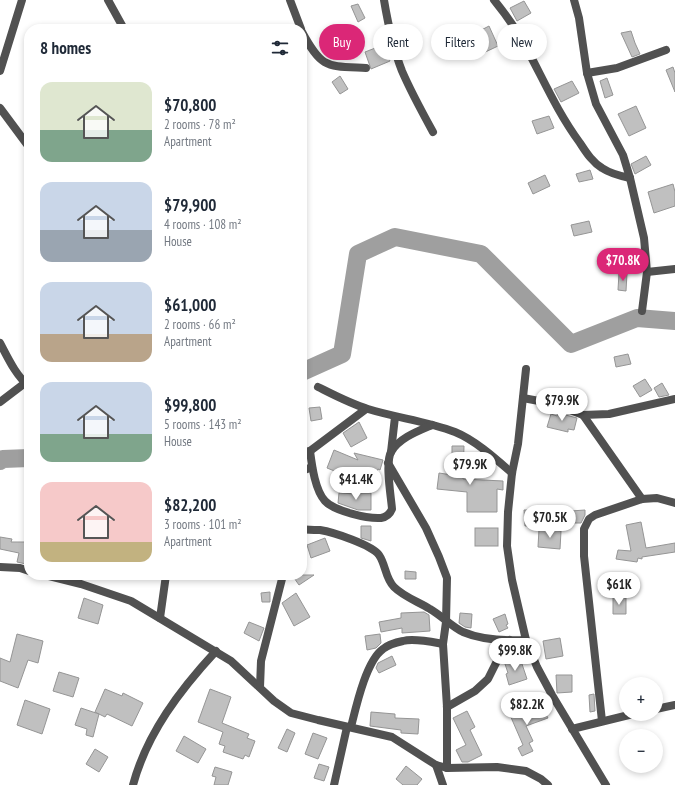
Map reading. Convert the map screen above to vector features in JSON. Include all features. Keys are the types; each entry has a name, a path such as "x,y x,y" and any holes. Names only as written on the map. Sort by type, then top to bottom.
{"street":[{"path":"0,71 22,0"},
{"path":"108,0 121,24"},
{"path":"290,0 299,24"},
{"path":"384,0 390,34 402,71 433,132"},
{"path":"494,0 508,18 528,49 547,90 566,124 593,161 601,168 614,175 630,178"},
{"path":"574,0 579,18 587,73 596,104 623,155 644,238 647,272 642,311"},
{"path":"307,42 318,59 332,66 366,68"},
{"path":"587,73 616,68 666,50"},
{"path":"0,108 24,140"},
{"path":"647,272 675,269"},
{"path":"0,343 15,369 24,381"},
{"path":"526,369 518,444 512,473 508,512 507,546 512,580 526,640 537,667 606,785"},
{"path":"0,402 24,387"},
{"path":"318,387 366,409 395,417 432,424 456,432 489,453 512,473"},
{"path":"523,398 555,404 583,415 609,414 675,399"},
{"path":"307,451 366,409"},
{"path":"583,415 642,499"},
{"path":"307,454 319,491 324,501 346,513 382,518 389,515 392,509 388,463 391,452 395,417"},
{"path":"391,452 400,442 432,424"},
{"path":"388,463 426,528 447,578 446,622 443,644 447,707 448,768"},
{"path":"307,469 312,467"},
{"path":"602,721 584,556 584,529 589,519 595,515 642,499 656,498 675,503"},
{"path":"307,529 334,533 371,548 380,556 387,577 395,588 431,610 446,622 464,632 486,638 526,640"},
{"path":"0,567 24,569"},
{"path":"65,580 131,601 160,618 231,661 274,701 291,713 392,737 436,765 448,768 497,767 526,771 541,779 548,785"},
{"path":"160,618 165,580"},
{"path":"260,687 261,661 282,580"},
{"path":"334,785 358,697 367,671 372,662 383,649 404,640 443,644"},
{"path":"447,707 475,691 488,679 498,657 510,640"},
{"path":"133,785 136,773 151,740 162,721 190,680 216,651"},
{"path":"663,708 675,705"},
{"path":"572,729 619,717"},
{"path":"436,765 443,785"}],"building":[{"path":"524,1 531,13 517,21 510,8"},
{"path":"358,4 365,18 358,22 351,6"},
{"path":"489,26 497,44 497,46 489,50"},
{"path":"631,31 640,54 632,57 621,33"},
{"path":"373,49 373,60 390,61 371,69 365,52"},
{"path":"673,67 675,73 675,92 666,70"},
{"path":"340,76 348,89 340,94 332,82"},
{"path":"607,78 613,95 605,98 600,81"},
{"path":"572,81 579,93 561,102 554,89"},
{"path":"636,106 646,128 629,136 618,114"},
{"path":"549,116 554,128 537,134 532,121"},
{"path":"646,156 651,165 635,174 631,164"},
{"path":"590,170 593,179 579,182 576,174"},
{"path":"545,175 550,186 533,194 528,183"},
{"path":"673,184 675,192 675,206 654,213 648,192"},
{"path":"589,221 592,232 574,236 571,225"},
{"path":"619,273 627,273 626,291 618,290"},
{"path":"628,354 631,364 616,367 614,357"},
{"path":"645,379 652,390 640,397 633,386"},
{"path":"662,383 669,395 659,397 654,388"},
{"path":"320,407 322,419 311,421 309,408"},
{"path":"558,413 577,418 574,430 568,429 568,432 547,427 551,414 557,416"},
{"path":"359,422 367,438 351,447 343,433"},
{"path":"452,446 464,446 463,479 503,481 503,490 497,489 497,512 467,512 467,492 437,489 439,473 452,475"},
{"path":"334,450 358,460 354,453 383,460 380,470 378,469 376,475 350,469 347,476 327,468"},
{"path":"339,493 371,493 371,510 358,510 338,503"},
{"path":"524,510 537,510 538,525 525,526"},
{"path":"585,510 585,515 581,523 571,523 571,511"},
{"path":"641,522 646,548 675,543 675,552 642,557 642,559 638,558 637,562 616,559 618,550 631,551 626,525"},
{"path":"361,526 371,526 371,541 361,538"},
{"path":"475,528 498,528 498,546 475,546"},
{"path":"539,529 561,531 560,549 538,547"},
{"path":"0,537 12,539 11,542 24,542 24,564 17,562 19,553 0,549"},
{"path":"325,538 330,551 311,558 307,545"},
{"path":"405,571 416,572 416,579 405,579"},
{"path":"307,575 314,575 307,580"},
{"path":"296,580 306,580 299,585"},
{"path":"270,592 270,602 262,602 261,593"},
{"path":"296,593 310,617 294,626 282,603"},
{"path":"613,597 626,598 626,614 613,614"},
{"path":"84,598 103,605 98,624 78,618"},
{"path":"424,612 429,615 430,631 402,633 402,628 381,632 379,622 401,618 401,613"},
{"path":"460,613 472,614 471,628 465,627 459,623"},
{"path":"505,614 508,624 506,625 508,628 499,632 493,619"},
{"path":"249,622 264,628 259,641 244,633"},
{"path":"17,634 43,641 38,663 28,660 18,688 0,681 0,658 10,662"},
{"path":"380,634 381,643 376,648 367,650 365,636"},
{"path":"560,638 563,656 546,659 543,641"},
{"path":"392,656 396,665 379,673 376,668 378,663"},
{"path":"511,658 513,664 521,661 527,679 509,685 506,674 508,673 504,661"},
{"path":"59,672 79,678 73,697 53,691"},
{"path":"556,675 572,675 572,692 557,693"},
{"path":"105,689 122,696 123,693 143,703 132,726 107,714 105,717 95,712"},
{"path":"210,689 231,697 222,723 249,734 247,738 255,741 249,757 245,755 243,759 223,752 225,746 219,744 223,732 198,722"},
{"path":"594,694 595,711 590,712 589,695"},
{"path":"25,700 50,709 42,734 17,725"},
{"path":"532,707 534,713 542,708 548,718 526,726 533,741 529,743 533,751 522,756 518,748 523,745 510,715"},
{"path":"81,708 99,714 93,737 86,735 87,729 75,725"},
{"path":"467,711 475,727 470,730 482,755 468,762 462,762 456,750 466,745 453,718"},
{"path":"371,712 395,714 395,718 419,719 418,734 401,733 401,730 370,726"},
{"path":"287,729 295,733 287,752 278,748"},
{"path":"313,733 327,738 318,759 305,754"},
{"path":"184,736 206,749 198,763 176,751"},
{"path":"95,749 108,757 99,772 86,764"},
{"path":"319,764 329,767 324,781 314,778"},
{"path":"406,766 422,779 417,785 403,785 396,779"},
{"path":"215,767 232,772 228,785 214,785 216,777 212,776"}],"waterway":[{"path":"307,370 342,354 358,254 395,237 481,254 571,344 637,318 675,321"},
{"path":"0,461 3,459 24,458"}]}
